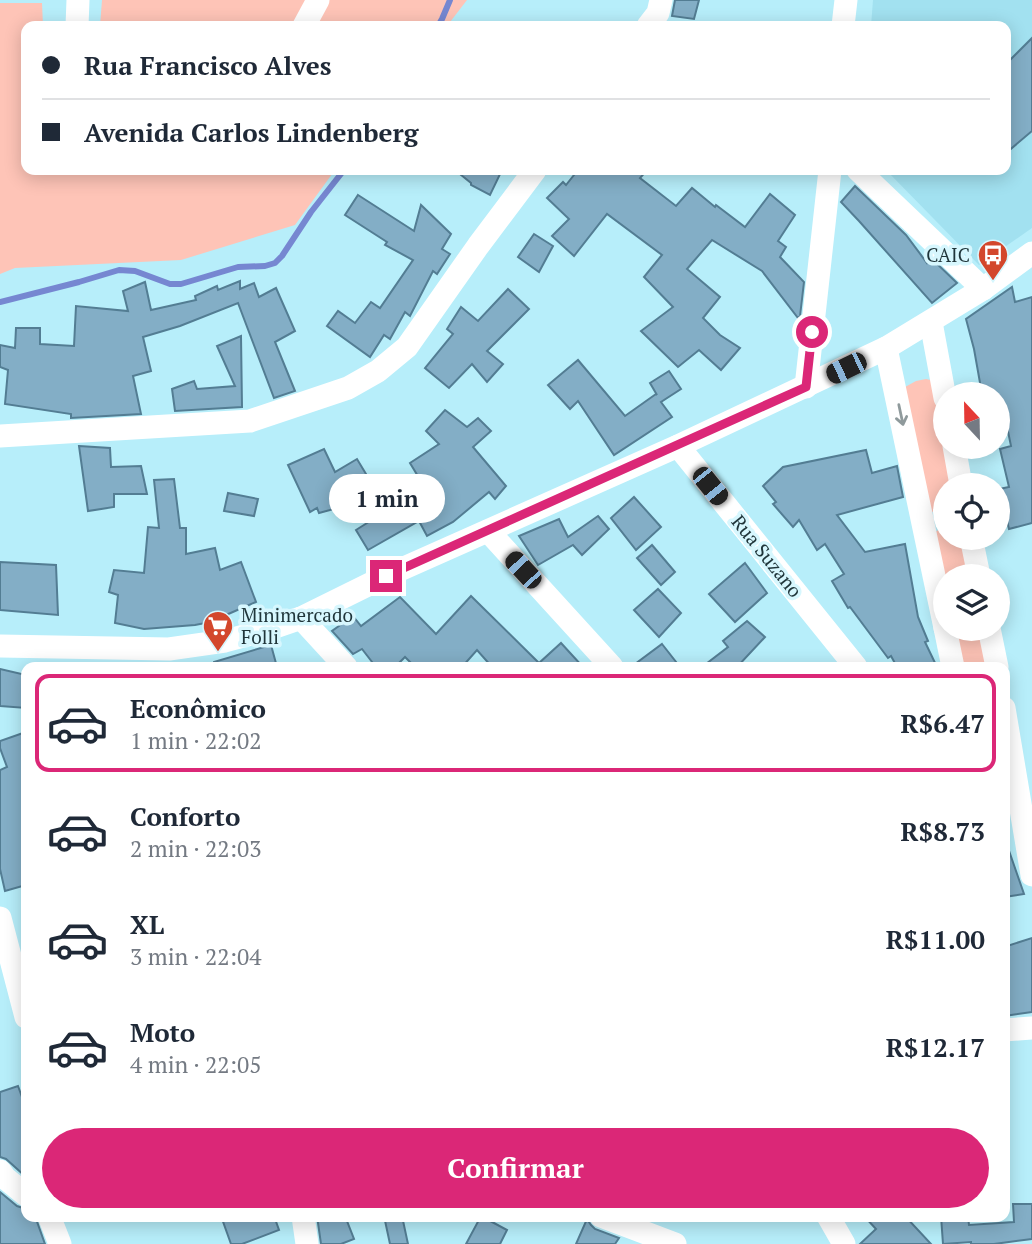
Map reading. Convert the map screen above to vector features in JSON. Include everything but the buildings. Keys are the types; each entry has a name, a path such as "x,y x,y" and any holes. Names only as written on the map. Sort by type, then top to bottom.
{"street":[{"path":"78,0 78,21"},
{"path":"307,21 318,0"},
{"path":"652,21 662,0"},
{"path":"844,21 846,0"},
{"path":"0,436 250,421 348,388 378,371 407,347 531,175"},
{"path":"806,387 829,175"},
{"path":"863,175 983,289"},
{"path":"0,646 171,658 301,618 386,576 678,446 886,348 983,289 1032,253"},
{"path":"931,322 942,382"},
{"path":"886,348 933,517"},
{"name":"Rua Suzano","path":"678,446 852,662"},
{"path":"488,531 607,662"},
{"path":"301,618 341,662"},
{"path":"948,641 952,662"},
{"path":"992,641 996,662"},
{"path":"1010,781 1013,817 1032,875"},
{"path":"0,918 21,998"},
{"path":"1010,1030 1032,1028"},
{"path":"0,1171 21,1191"},
{"path":"51,1222 60,1244"},
{"path":"304,1222 307,1244"},
{"path":"617,1222 675,1244"},
{"path":"831,1222 844,1244"}],"shaded area":[{"path":"102,0 467,0 451,21 100,21"},
{"path":"873,0 1032,0 1032,228 979,265 891,175 1011,175 1011,21 871,21"},
{"path":"0,3 42,3 43,21 21,21 21,175 331,175 295,225 181,260 15,268 0,274"},
{"path":"916,381 935,381 933,459 948,459 952,473 933,473 933,512 905,387"},
{"path":"939,550 967,550 970,564 942,564"},
{"path":"957,641 986,641 990,662 961,662"}],"waterway":[{"path":"441,21 450,0"},
{"path":"0,302 119,270 135,271 170,284 181,284 238,267 275,263 340,175"}],"place":[{"name":"CAIC","path":"993,282"},
{"name":"Minimercado Folli","path":"218,653"}],"route":[{"path":"386,576 806,387 812,332"}]}
